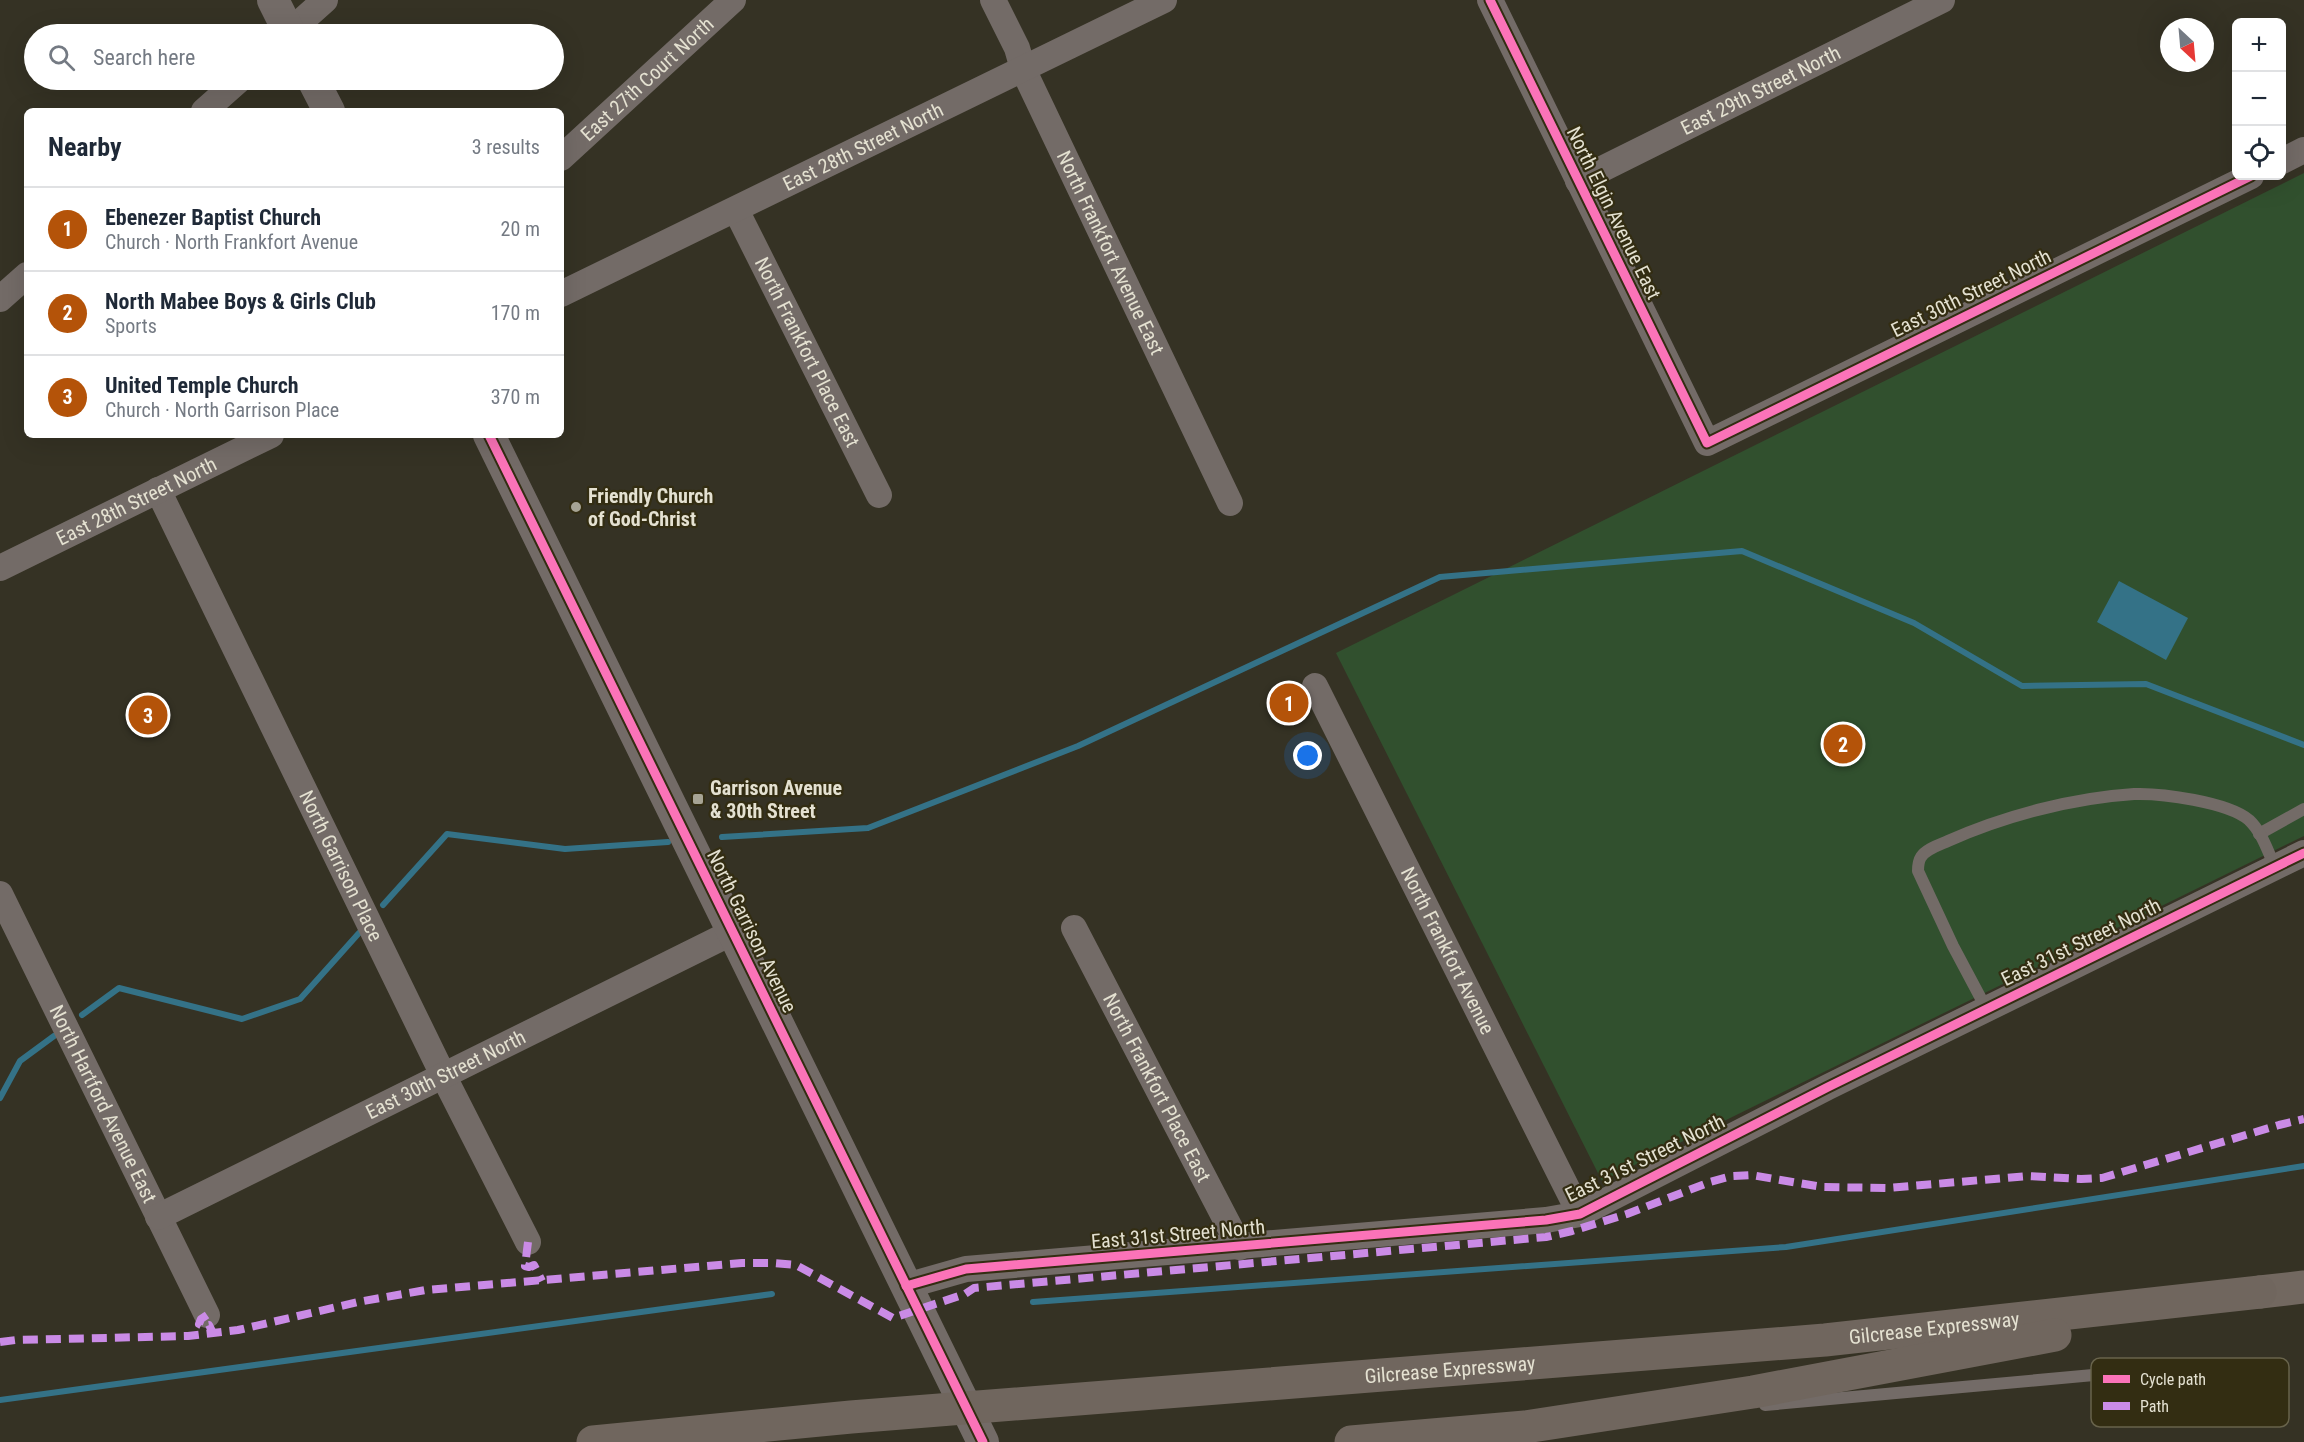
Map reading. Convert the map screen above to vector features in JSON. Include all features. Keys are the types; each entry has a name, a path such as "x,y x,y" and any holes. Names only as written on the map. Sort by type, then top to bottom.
{"highway":[{"name":"Gilcrease Expressway","path":"593,1442 851,1416 1825,1340 2304,1287"},
{"path":"1351,1442 1525,1427 1753,1392 2148,1318 2260,1292"}],"street":[{"path":"273,0 284,24"},
{"path":"300,24 325,0"},
{"name":"East 27th Court North","path":"564,155 733,0"},
{"name":"North Frankfort Avenue East","path":"993,0 1017,48 1023,69 1230,503"},
{"name":"East 28th Street North","path":"564,293 1164,0"},
{"name":"North Elgin Avenue East","path":"1490,0 1707,443"},
{"name":"East 29th Street North","path":"1578,181 1942,0"},
{"path":"207,108 227,90"},
{"path":"318,90 327,108"},
{"path":"2286,159 2304,150"},
{"name":"East 30th Street North","path":"1707,443 2243,180"},
{"name":"North Frankfort Place East","path":"736,210 879,495"},
{"path":"0,299 24,277"},
{"name":"East 28th Street North","path":"0,568 265,438"},
{"name":"North Garrison Avenue","path":"490,438 983,1442"},
{"name":"North Garrison Place","path":"158,490 444,1077 528,1242"},
{"name":"North Frankfort Avenue","path":"1315,686 1580,1214"},
{"name":"East 31st Street North","path":"906,1286 966,1269 1546,1220 1580,1214 1986,1008 2304,853"},
{"name":"North Hartford Avenue East","path":"0,894 207,1314"},
{"name":"North Frankfort Place East","path":"1074,928 1240,1247"},
{"name":"East 30th Street North","path":"158,1217 733,932"}],"lane":[{"path":"1986,1008 1953,946 1918,871 1920,858 1931,849 2001,820 2082,802 2135,794 2188,798 2228,809 2248,819 2259,834 2276,867"},
{"path":"2259,834 2304,809"},
{"path":"1525,1427 2091,1375"}],"green space":[{"path":"2304,173 2304,836 1602,1181 1336,653"}],"water":[{"path":"2119,581 2188,618 2166,660 2097,622"}],"waterway":[{"path":"722,837 868,828 1078,746 1440,577 1742,551 1914,623 2022,686 2146,684 2304,745"},
{"path":"383,905 447,834 565,849 668,842"},
{"path":"82,1015 119,988 242,1019 300,999 359,933"},
{"path":"0,1098 20,1061 54,1036"},
{"path":"1033,1302 1786,1247 2304,1166"},
{"path":"0,1400 772,1294"}],"marked path":[{"path":"0,1342 188,1336 238,1330 358,1302 426,1290 742,1263 796,1265 893,1318 965,1294 974,1288 1546,1237 1627,1214 1710,1182 1732,1176 1751,1175 1822,1187 1888,1188 2028,1176 2102,1178 2304,1119"},
{"path":"528,1242 525,1266 534,1265 542,1281"},
{"path":"207,1315 201,1319 199,1324 209,1325 213,1333"}],"cycle path":[{"path":"1490,0 1707,443 2243,180"},
{"path":"490,438 983,1442"},
{"path":"906,1286 966,1269 1546,1220 1580,1214 1828,1087 2304,853"}],"place":[{"name":"Friendly Church of God-Christ","path":"576,507"},
{"name":"Ebenezer Baptist Church","path":"1289,703"},
{"name":"United Temple Church","path":"148,715"},
{"name":"North Mabee Boys & Girls Club","path":"1843,744"},
{"name":"Garrison Avenue & 30th Street","path":"698,799"}]}
